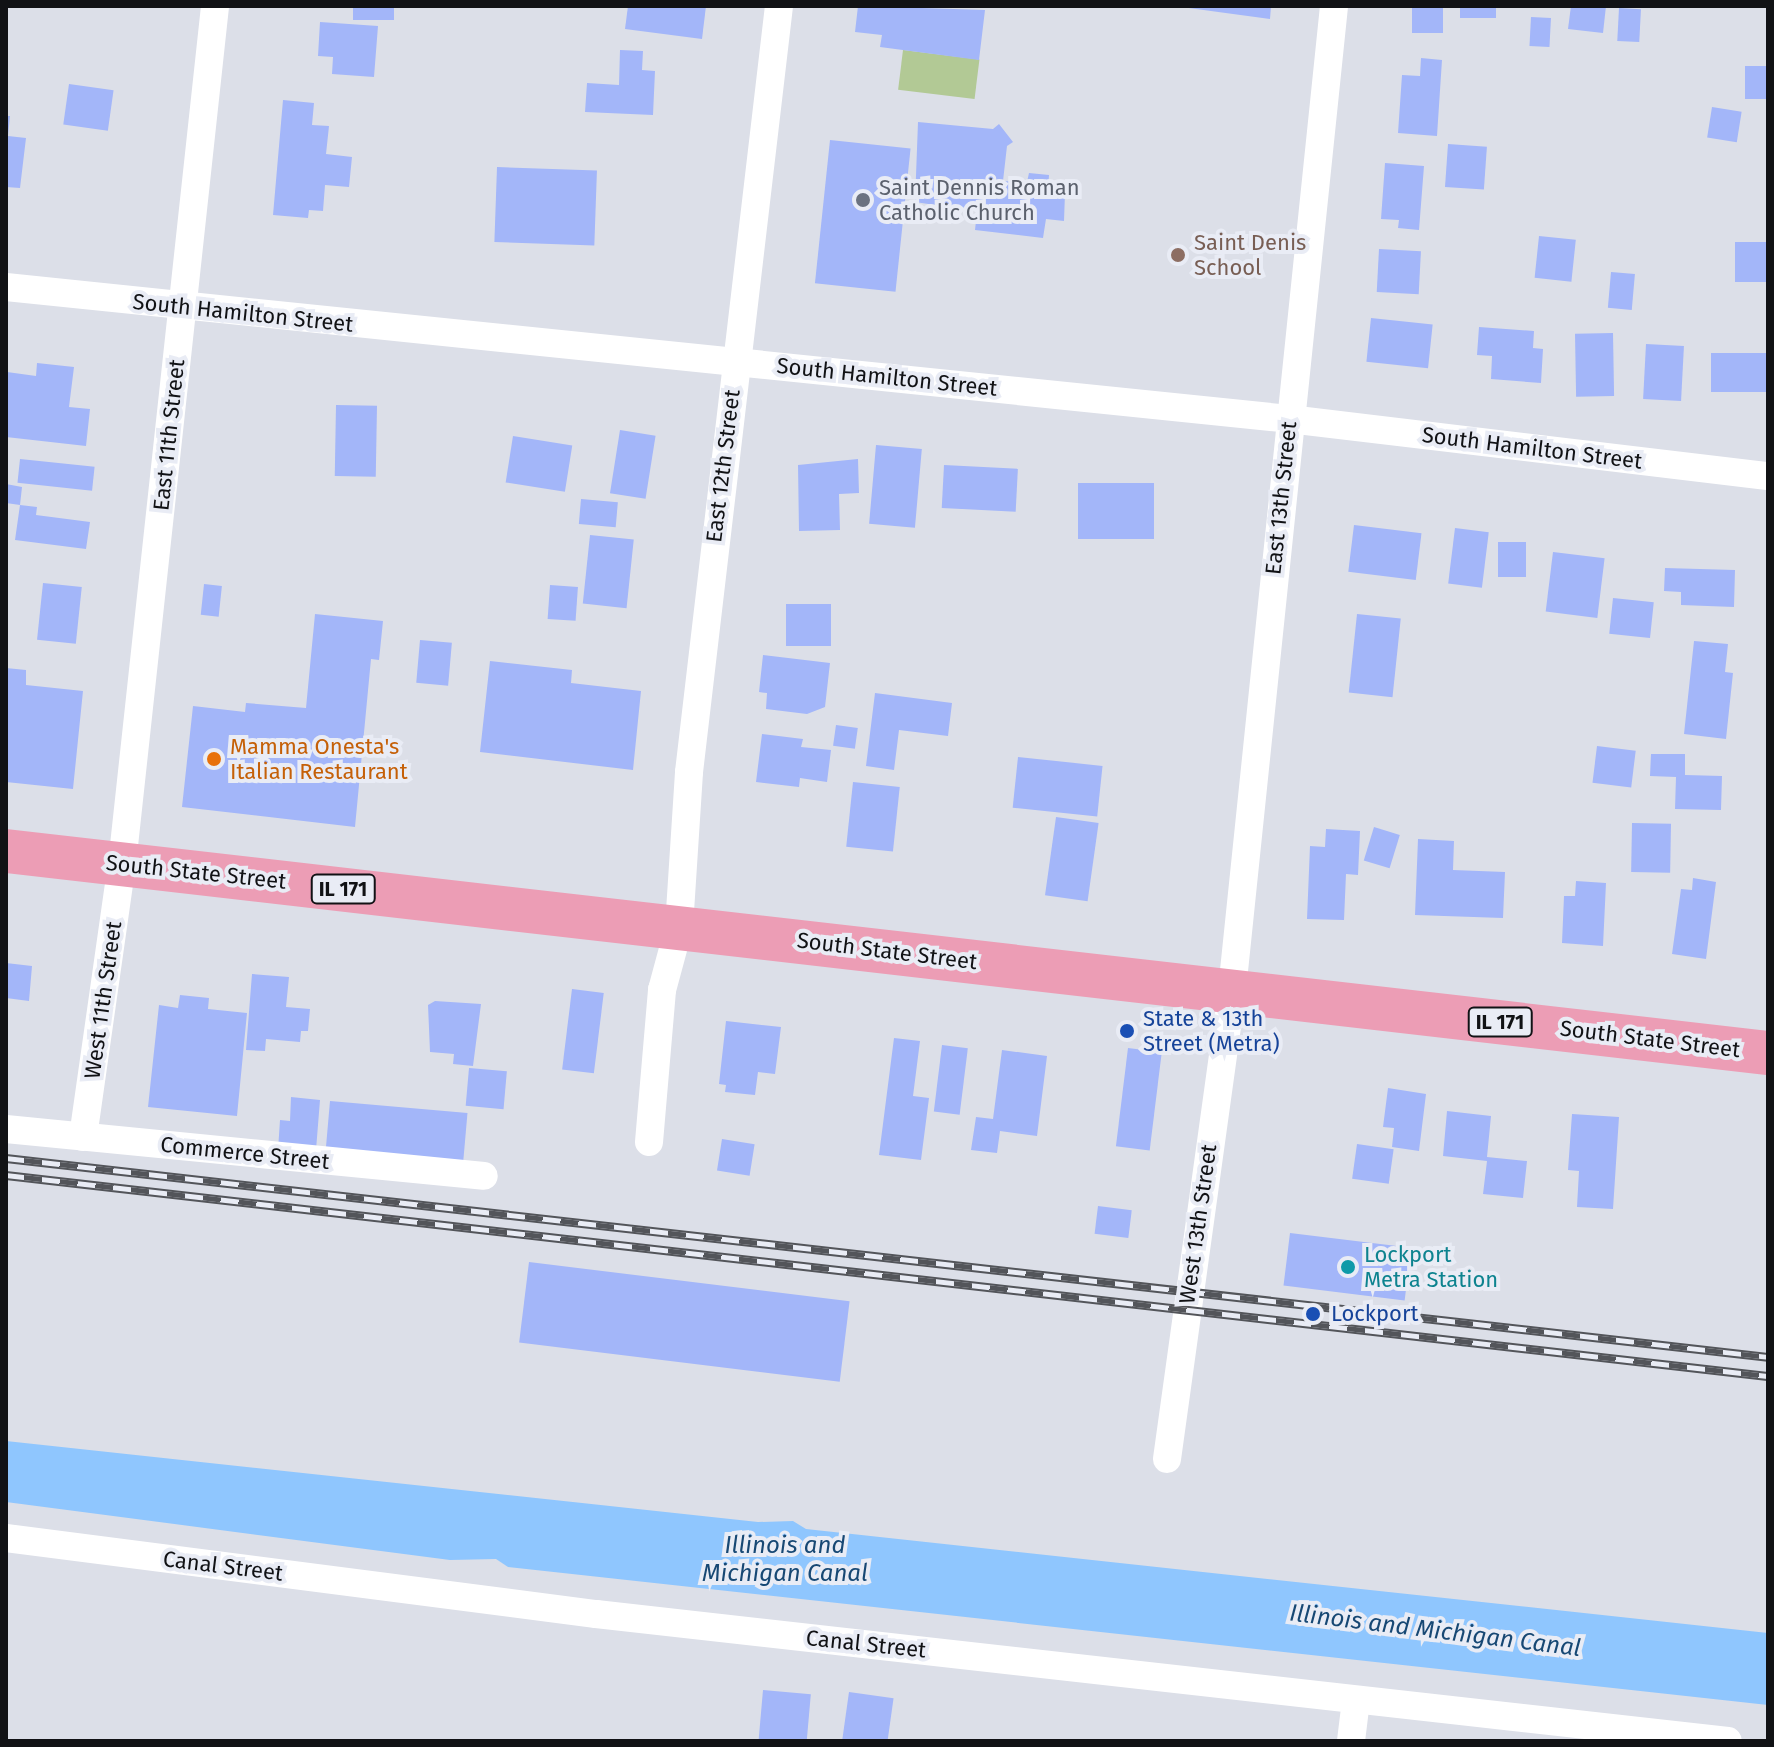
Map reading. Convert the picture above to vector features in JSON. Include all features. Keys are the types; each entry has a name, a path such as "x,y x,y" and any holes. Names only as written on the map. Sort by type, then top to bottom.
{"main road":[{"name":"South State Street","path":"6,851 1768,1053"}],"street":[{"name":"East 11th Street","path":"122,864 215,6"},
{"name":"East 12th Street","path":"649,1142 662,990 679,927 689,772 779,6"},
{"name":"East 13th Street","path":"1232,990 1334,6"},
{"name":"South Hamilton Street","path":"6,287 1289,419 1768,476"},
{"name":"West 11th Street","path":"83,1137 122,864"},
{"name":"West 13th Street","path":"1167,1459 1232,990"},
{"name":"Commerce Street","path":"6,1129 484,1176"},
{"name":"Canal Street","path":"6,1538 596,1614 1728,1741"},
{"path":"1351,1741 1356,1700"}],"green space":[{"path":"903,50 979,59 975,99 898,90"}],"water":[{"name":"Illinois and Michigan Canal","path":"6,1441 758,1522 793,1521 806,1529 1768,1633 1768,1705 508,1567 496,1559 450,1560 6,1502"}],"building":[{"path":"353,6 394,6 394,20 353,20"},
{"path":"628,6 706,6 702,39 625,29"},
{"path":"858,6 985,10 979,60 880,47 882,35 855,32"},
{"path":"1174,6 1271,6 1270,19"},
{"path":"1412,6 1443,6 1443,33 1412,33"},
{"path":"1460,6 1496,6 1496,18 1460,18"},
{"path":"1571,6 1606,6 1603,33 1568,29"},
{"path":"1619,8 1641,9 1639,42 1617,41"},
{"path":"1531,17 1551,18 1549,47 1529,46"},
{"path":"320,22 378,26 374,77 332,74 333,57 318,56"},
{"path":"620,50 643,51 642,70 655,71 653,115 585,112 587,83 619,85"},
{"path":"1421,58 1442,60 1437,136 1398,133 1402,75 1420,76"},
{"path":"1745,66 1768,66 1768,99 1745,99"},
{"path":"69,84 114,90 108,131 63,125"},
{"path":"283,100 314,103 312,125 329,126 326,154 352,157 349,187 325,185 323,211 309,210 308,218 273,215"},
{"path":"1712,107 1742,112 1737,142 1707,138"},
{"path":"6,116 10,116 8,136 26,138 20,188 6,187"},
{"path":"918,122 993,129 999,124 1013,142 1007,146 1003,181 1027,182 1029,173 1049,175 1048,190 1065,193 1064,221 1046,219 1043,238 975,230 978,203 968,202 968,210 915,202"},
{"name":"Saint Dennis Roman Catholic Church","path":"830,140 911,148 896,292 815,283"},
{"path":"1448,144 1487,147 1484,190 1445,187"},
{"path":"1385,163 1424,166 1419,230 1398,228 1399,220 1381,219"},
{"path":"497,167 597,170 594,245 494,242"},
{"path":"1539,236 1576,240 1571,282 1535,278"},
{"path":"1735,242 1768,242 1768,282 1735,282"},
{"path":"1379,249 1421,251 1419,294 1377,292"},
{"path":"1611,272 1635,274 1632,310 1608,308"},
{"path":"1371,318 1433,324 1428,368 1366,362"},
{"path":"1479,327 1534,331 1533,348 1543,349 1541,383 1491,379 1492,356 1477,355"},
{"path":"1613,333 1614,396 1576,397 1575,334"},
{"path":"1646,344 1684,346 1681,401 1643,399"},
{"path":"1711,353 1768,353 1768,392 1711,392"},
{"path":"37,363 74,367 69,407 90,409 86,446 6,437 7,372 36,376"},
{"path":"336,405 377,406 376,477 335,476"},
{"path":"620,430 656,436 646,499 610,493"},
{"path":"513,436 572,445 565,492 506,482"},
{"path":"876,445 922,449 915,528 869,524"},
{"path":"20,459 95,467 92,491 17,483"},
{"path":"858,459 859,493 839,494 840,530 799,531 798,465"},
{"path":"944,465 1018,469 1016,512 942,508"},
{"path":"1078,483 1154,483 1154,539 1078,539"},
{"path":"6,484 22,487 20,505 6,503"},
{"path":"581,499 618,502 616,527 579,524"},
{"path":"20,505 37,507 36,515 90,522 86,549 15,540"},
{"path":"1354,525 1421,533 1416,580 1348,572"},
{"path":"1455,528 1489,532 1482,588 1448,584"},
{"path":"590,535 634,540 627,608 583,604"},
{"path":"1498,542 1526,542 1526,577 1498,577"},
{"path":"1553,552 1605,558 1597,618 1546,612"},
{"path":"1665,568 1735,570 1734,607 1681,605 1681,592 1664,591"},
{"path":"43,583 82,587 76,644 37,640"},
{"path":"204,584 222,586 219,617 201,615"},
{"path":"550,585 578,587 576,621 548,619"},
{"path":"1613,598 1654,602 1650,638 1609,634"},
{"path":"786,604 831,604 831,646 786,646"},
{"path":"315,614 383,621 379,660 371,659 355,827 182,807 193,706 245,712 246,703 306,708"},
{"path":"1357,614 1401,619 1393,697 1349,693"},
{"path":"420,640 452,643 448,686 416,683"},
{"path":"1694,641 1728,644 1725,672 1733,673 1726,739 1684,734"},
{"path":"763,655 830,663 825,707 807,714 766,709 767,693 759,692"},
{"path":"490,661 572,670 571,683 641,691 633,770 480,752"},
{"path":"6,668 26,670 26,685 83,691 73,789 6,782"},
{"path":"875,693 952,703 948,736 899,730 894,770 866,766"},
{"path":"836,725 858,728 855,749 833,746"},
{"path":"762,734 803,739 801,747 831,750 827,782 800,778 799,787 756,782"},
{"path":"1597,746 1636,751 1631,787 1592,783"},
{"path":"1651,754 1685,754 1685,775 1722,776 1721,810 1675,809 1676,777 1650,776"},
{"path":"1018,757 1103,766 1097,817 1013,808"},
{"path":"853,782 900,787 893,852 846,847"},
{"path":"1056,817 1099,823 1088,901 1045,895"},
{"path":"1632,823 1671,824 1670,873 1631,872"},
{"path":"1374,827 1400,835 1390,868 1364,860"},
{"path":"1326,829 1360,831 1358,875 1346,874 1344,920 1307,919 1310,846 1325,847"},
{"path":"1418,839 1454,841 1453,870 1505,872 1503,918 1415,915"},
{"path":"1693,878 1716,882 1706,959 1672,954 1681,889 1692,890"},
{"path":"1576,881 1606,883 1603,946 1562,943 1564,896 1575,896"},
{"path":"6,963 32,966 29,1001 6,998"},
{"path":"252,974 289,977 286,1007 310,1009 308,1031 301,1031 300,1042 266,1039 265,1051 246,1050"},
{"path":"572,989 604,993 594,1073 562,1069"},
{"path":"180,995 209,998 208,1009 247,1013 237,1116 148,1107 159,1005 178,1008"},
{"path":"435,1001 481,1004 473,1066 453,1064 454,1054 430,1052 428,1005"},
{"path":"726,1021 781,1027 775,1074 758,1072 755,1095 725,1092 726,1085 719,1084"},
{"path":"894,1038 920,1041 913,1096 929,1098 921,1160 879,1155"},
{"path":"942,1045 968,1048 960,1115 934,1112"},
{"path":"1128,1048 1162,1052 1150,1150 1116,1146"},
{"path":"1002,1050 1047,1056 1037,1136 1000,1131 997,1153 971,1150 976,1117 993,1119"},
{"path":"469,1068 507,1071 504,1109 466,1106"},
{"path":"1388,1088 1426,1094 1419,1151 1392,1147 1394,1128 1383,1127"},
{"path":"291,1097 320,1100 316,1150 278,1150 280,1120 290,1121"},
{"path":"330,1101 467,1113 463,1168 325,1156"},
{"path":"1447,1111 1491,1116 1487,1157 1527,1161 1523,1198 1483,1194 1487,1161 1443,1156"},
{"path":"1572,1114 1619,1117 1613,1209 1577,1207 1579,1171 1568,1170"},
{"path":"722,1139 755,1144 750,1176 717,1171"},
{"path":"1357,1144 1394,1149 1389,1184 1352,1179"},
{"path":"1098,1206 1132,1210 1128,1238 1095,1234"},
{"name":"Lockport Metra Station","path":"1290,1233 1411,1248 1405,1300 1284,1286"},
{"path":"529,1262 850,1301 840,1382 519,1342"},
{"path":"763,1690 811,1694 807,1741 759,1741"},
{"path":"849,1692 894,1698 888,1741 842,1741"}],"railway":[{"path":"6,1158 1768,1357"},
{"path":"6,1175 1768,1376"}],"place":[{"name":"Saint Dennis Roman Catholic Church","path":"863,200"},
{"name":"Saint Denis School","path":"1178,255"},
{"name":"Mamma Onesta's Italian Restaurant","path":"214,759"},
{"name":"State & 13th Street (Metra)","path":"1127,1031"},
{"name":"Lockport Metra Station","path":"1348,1267"},
{"name":"Lockport","path":"1313,1314"}]}
